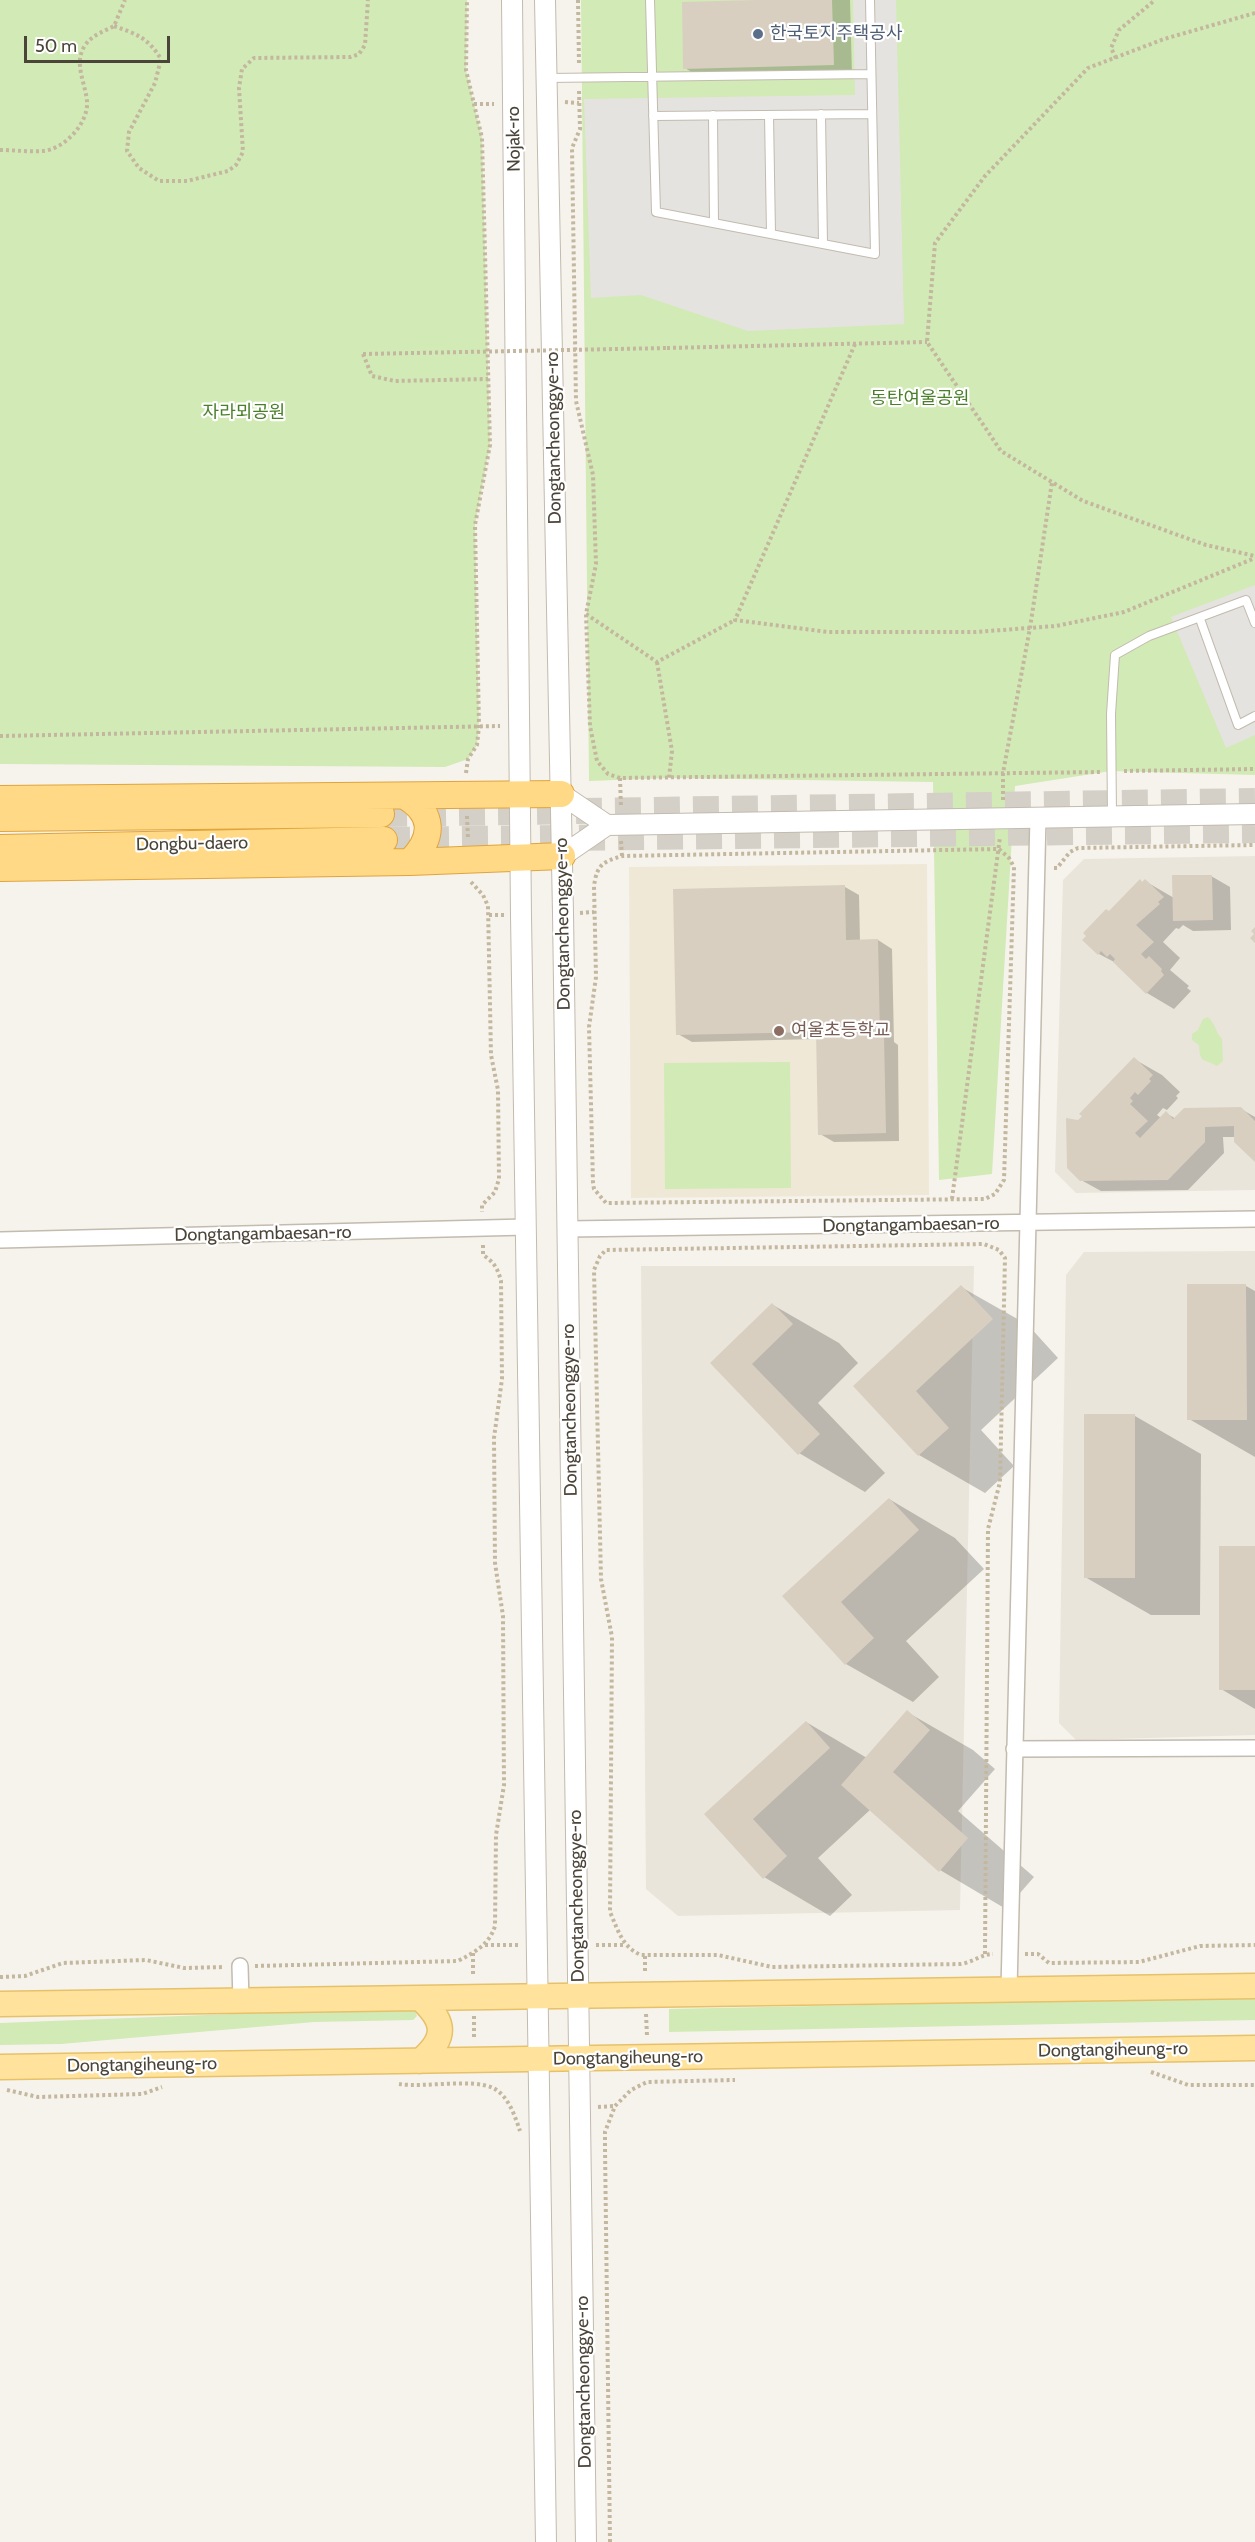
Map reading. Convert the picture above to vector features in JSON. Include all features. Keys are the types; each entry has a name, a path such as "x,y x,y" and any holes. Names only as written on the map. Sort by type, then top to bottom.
{"highway":[{"path":"0,800 561,794"},
{"path":"405,796 420,805 429,833 425,845 410,862"},
{"name":"Dongbu-daero","path":"0,818 381,814"},
{"name":"Dongbu-daero","path":"0,848 384,840"},
{"path":"0,868 410,862 562,856"}],"main road":[{"path":"0,2004 1255,1986"},
{"path":"420,1998 436,2013 440,2030 436,2047 420,2061"},
{"name":"Dongtangiheung-ro","path":"0,2067 579,2058 647,2070 1255,2048"}],"street":[{"name":"Nojak-ro","path":"512,0 515,279"},
{"name":"Nojak-ro","path":"545,0 551,278"},
{"name":"Dongtancheonggye-ro","path":"551,278 568,1229 586,2542"},
{"name":"Dongtancheonggye-ro","path":"515,279 520,856 546,2542"},
{"path":"561,794 607,825"},
{"path":"562,856 607,825 1255,814"},
{"path":"1009,1989 1038,818"},
{"name":"Dongtangambaesan-ro","path":"568,1229 1255,1219"},
{"name":"Dongtangambaesan-ro","path":"0,1240 526,1227"},
{"path":"1014,1749 1255,1748"},
{"path":"240,1966 241,2001"}],"lane":[{"path":"650,0 656,212 875,254 870,0"},
{"path":"547,78 871,74"},
{"path":"821,114 823,244"},
{"path":"653,116 872,114"},
{"path":"713,115 714,224"},
{"path":"769,115 771,234"},
{"path":"1112,816 1111,714 1115,655 1149,636 1200,619 1246,600 1255,623"},
{"path":"1200,619 1238,725 1255,716"}],"path":[{"path":"0,150 44,151 62,143 80,128 88,103 79,61 84,47 92,37 114,26 125,0"},
{"path":"114,26 134,33 151,43 161,59 155,83 129,132 127,152 139,168 159,181 187,181 228,171 236,165 243,152 239,88 242,69 254,58 351,57 359,54 365,45 368,0"},
{"path":"467,0 466,70 482,138 490,445 475,525 480,726 477,745 465,769 470,880 483,895 489,915 491,1055 498,1090 499,1179 495,1192 482,1204"},
{"path":"578,0 580,129 572,148 576,401 594,475 596,564 586,614 590,726 597,761 608,774 620,778 669,778 1255,769"},
{"path":"1116,58 1111,48 1119,30 1155,0"},
{"path":"1255,13 1164,39 1088,68 985,176 935,243 927,342 1001,451 1083,501 1206,545 1255,557"},
{"path":"488,380 395,381 372,376 363,354 927,342"},
{"path":"735,620 855,344"},
{"path":"952,1199 1003,818 1003,773 1030,628 1052,482"},
{"path":"657,662 735,620 828,632 975,632 1056,626 1124,612 1255,557"},
{"path":"586,614 657,662 672,751 669,778"},
{"path":"0,736 480,726"},
{"path":"1057,868 1070,852 1078,848 1255,845"},
{"path":"999,849 1010,858 1014,867 1004,1180 995,1194 985,1199 606,1203 594,1189 592,1176 589,1027 596,977 594,886 596,871 606,860 622,855 999,849"},
{"path":"984,1244 999,1250 1005,1258 1005,1270 1000,1482 988,1529 985,1954 973,1962 961,1964 772,1967 718,1955 645,1956 633,1952 626,1946 610,1912 612,1637 601,1579 594,1270 596,1263 606,1250 984,1244"},
{"path":"483,1255 491,1260 498,1269 501,1281 502,1379 494,1438 495,1563 503,1616 504,1785 496,1835 495,1926 492,1936 484,1945"},
{"path":"1038,1954 1049,1963 1139,1962 1200,1946 1255,1945"},
{"path":"645,1956 647,2070"},
{"path":"610,2542 605,2132 615,2106"}],"shaded area":[{"path":"853,0 896,0 904,324 748,331 641,295 591,298 584,99 855,95"},
{"path":"1255,585 1255,735 1226,748 1171,617"},
{"path":"1255,856 1255,1190 1076,1193 1055,1172 1063,880 1084,859"},
{"name":"여울초등학교","path":"927,864 929,1195 631,1198 629,867"},
{"path":"1255,1251 1255,1735 1076,1740 1059,1723 1066,1275 1084,1252"},
{"path":"641,1266 974,1266 960,1910 678,1916 646,1889"}],"green space":[{"name":"자라뫼공원","path":"0,0 467,0 466,70 482,138 490,445 475,525 479,726 477,745 468,759 445,767 0,764"},
{"name":"동탄여울공원","path":"581,0 1255,0 1255,775 1111,771 1015,786 992,1174 939,1180 933,782 669,778 589,781"},
{"path":"1208,1017 1222,1039 1223,1061 1217,1066 1202,1058 1199,1045 1192,1040 1192,1034 1198,1030 1203,1019"},
{"path":"790,1062 791,1188 665,1189 664,1063"},
{"path":"1255,1997 1255,2020 669,2032 669,2009"},
{"path":"413,2007 417,2016 413,2020 314,2022 61,2044 0,2045 0,2023"}],"building":[{"name":"한국토지주택공사","path":"832,0 834,65 683,69 682,2"},
{"path":"1172,875 1212,875 1213,920 1173,921"},
{"path":"1140,879 1142,882 1145,879 1164,897 1158,902 1160,904 1136,925 1154,942 1141,954 1146,959 1149,956 1162,969 1164,975 1146,994 1113,962 1115,959 1110,954 1107,957 1101,951 1098,955 1082,940 1086,936 1083,933 1106,909 1109,911"},
{"path":"845,885 846,940 878,939 880,1035 884,1035 886,1133 818,1135 816,1032 676,1035 673,889"},
{"path":"1255,927 1255,943 1250,938 1254,934 1251,931"},
{"path":"1134,1057 1153,1075 1149,1079 1151,1081 1138,1095 1135,1092 1130,1098 1133,1101 1130,1104 1148,1121 1135,1133 1140,1138 1166,1111 1173,1119 1184,1108 1241,1107 1255,1121 1255,1162 1234,1142 1234,1126 1205,1127 1205,1142 1168,1180 1080,1181 1067,1168 1066,1118 1078,1120 1082,1116 1079,1114"},
{"path":"1187,1284 1246,1284 1247,1420 1187,1420"},
{"path":"961,1285 993,1319 916,1391 949,1428 918,1456 853,1386"},
{"path":"772,1303 793,1324 752,1364 820,1434 798,1455 710,1363"},
{"path":"1084,1414 1135,1414 1135,1578 1084,1578"},
{"path":"889,1498 919,1530 841,1602 874,1638 845,1665 782,1596"},
{"path":"1219,1546 1255,1546 1255,1690 1219,1690"},
{"path":"907,1710 930,1730 893,1772 968,1838 939,1872 841,1785"},
{"path":"806,1721 830,1748 753,1819 787,1856 763,1879 704,1814"}],"tunnel":[{"path":"381,814 1255,801"},
{"path":"384,840 1255,830"}],"place":[{"name":"한국토지주택공사","path":"758,34"},
{"name":"여울초등학교","path":"779,1031"}]}
